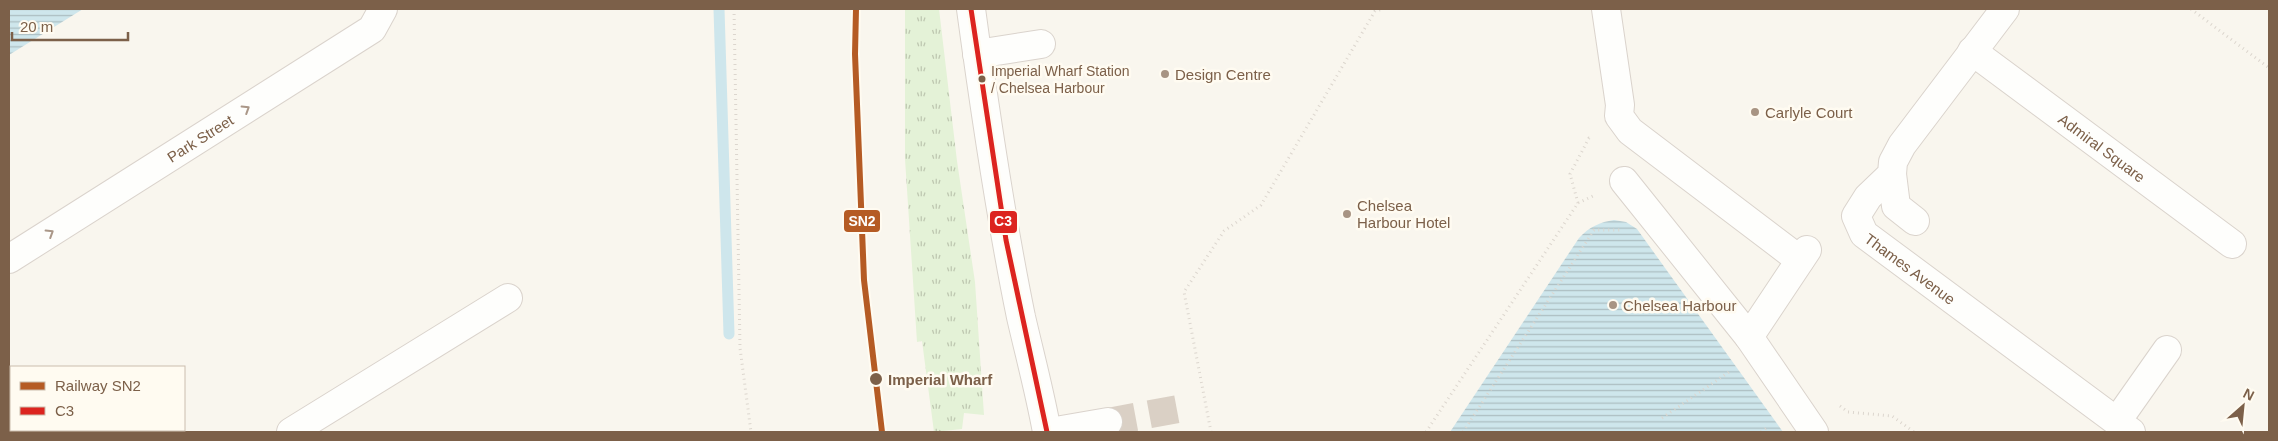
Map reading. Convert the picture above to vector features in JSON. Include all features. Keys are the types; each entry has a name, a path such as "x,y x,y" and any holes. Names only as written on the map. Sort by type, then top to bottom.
{"street":[{"name":"Park Street","path":"9,260 372,29 383,9"},
{"path":"971,9 1000,202 1022,318 1048,432 1108,422"},
{"path":"1606,9 1620,105 1619,116 1630,131 1804,255 1749,337"},
{"name":"Thames Avenue","path":"2005,9 1902,145 1893,162 1892,174 1868,197 1856,216 1864,234 2124,427"},
{"path":"977,54 1042,44"},
{"name":"Admiral Square","path":"1972,52 2232,244"},
{"path":"1892,174 1896,206 1915,221"},
{"path":"1624,181 1749,337 1814,432"},
{"path":"291,432 508,298"},
{"path":"2124,427 2168,350"}],"path":[{"path":"734,9 740,348 751,432"},
{"path":"1211,432 1184,292 1224,231 1261,205 1374,11 1383,9"},
{"path":"2191,9 2269,68"},
{"path":"1578,203 1570,174 1589,138 1605,138 1619,116"},
{"path":"1426,432 1578,203 1624,181"},
{"path":"1463,432 1594,230 1628,230"},
{"path":"1724,364 1735,380"},
{"path":"1662,418 1729,372"},
{"path":"1832,402 1848,412 1892,416 1914,432"},
{"path":"1763,419 1772,432"},
{"path":"1761,432 1768,427"}],"green space":[{"path":"905,9 939,9 957,161 975,282 984,415 964,413 962,429 934,432 922,341 917,342 905,159"}],"water":[{"path":"9,9 83,9 9,55"},
{"name":"Chelsea Harbour","path":"1614,220 1626,222 1637,229 1783,432 1450,432 1579,238 1595,226"}],"waterway":[{"path":"719,9 729,334"}],"tunnel":[{"path":"1108,422 1178,409"}],"rail line":[{"name":"SN2","path":"856,9 855,54 864,280 882,432"}],"transit line":[{"name":"C3","path":"971,9 1006,240 1047,432"}],"place":[{"name":"Design Centre","path":"1165,74"},
{"name":"Imperial Wharf Station / Chelsea Harbour","path":"982,79"},
{"name":"Carlyle Court","path":"1755,112"},
{"name":"Chelsea Harbour Hotel","path":"1347,214"},
{"name":"Chelsea Harbour","path":"1613,305"},
{"name":"Imperial Wharf","path":"876,379"}]}
